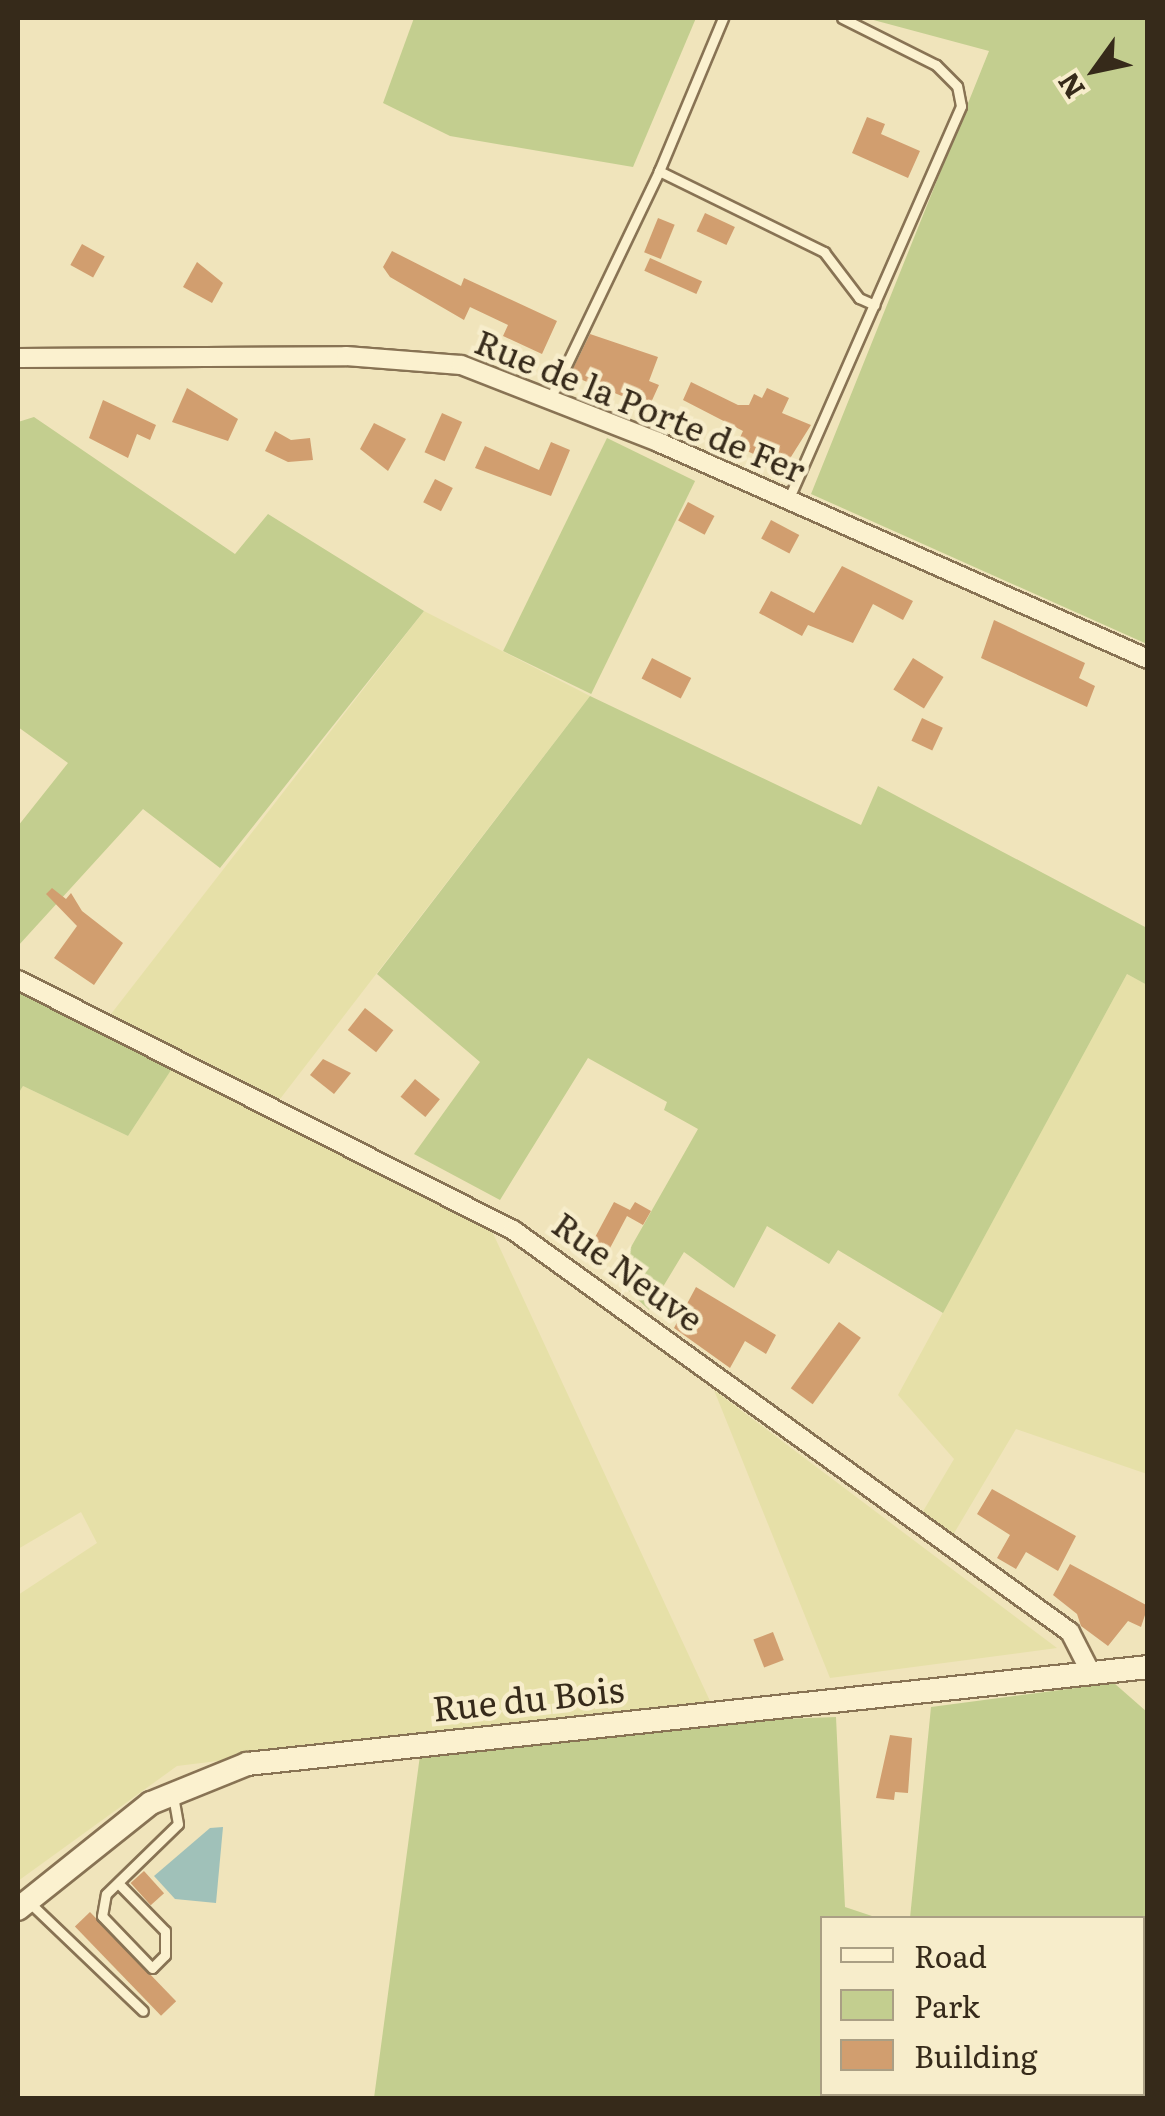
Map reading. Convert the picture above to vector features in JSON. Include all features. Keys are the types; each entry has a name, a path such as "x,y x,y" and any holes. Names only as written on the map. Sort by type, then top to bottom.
{"street":[{"name":"Rue de la Porte de Fer","path":"18,358 422,358 461,365 789,498 1148,659"},
{"name":"Rue Neuve","path":"18,980 513,1230 1070,1632 1090,1671"},
{"path":"1090,1671 1148,1666"},
{"name":"Rue du Bois","path":"23,1905 172,1791 214,1773 276,1759 1090,1671"}],"lane":[{"path":"550,399 659,171 722,18"},
{"path":"789,498 958,121 960,96 936,65 842,18"},
{"path":"659,171 824,252 859,298 875,306"},
{"path":"118,1883 165,1931 165,1955 152,1968 102,1916 106,1894 178,1824 172,1791"},
{"path":"23,1905 143,2011"}],"shaded area":[{"path":"424,611 590,696 280,1099 111,1014"},
{"path":"1127,974 1147,985 1147,1474 1016,1429 953,1535 922,1513 954,1459 898,1395"},
{"path":"172,1068 491,1229 710,1701 177,1766 18,1881 18,1595 97,1543 81,1512 18,1549 18,1094 23,1086 128,1136"},
{"path":"714,1390 1057,1648 830,1678"}],"green space":[{"path":"414,18 696,18 633,167 450,136 383,103"},
{"path":"866,18 1147,18 1147,644 811,494 989,51"},
{"path":"34,417 235,554 268,514 424,611 220,868 143,809 18,946 18,826 68,763 18,727 18,422"},
{"path":"607,438 695,481 591,694 503,651"},
{"path":"590,696 861,825 878,786 1147,928 1147,985 1127,974 943,1313 838,1250 829,1264 767,1226 734,1288 684,1252 649,1310 614,1277 698,1129 664,1110 667,1102 588,1058 500,1200 414,1154 480,1062 377,974"},
{"path":"18,984 175,1064 128,1136 23,1086 18,1094"},
{"path":"1114,1683 1147,1712 1147,2098 374,2098 423,1733 836,1717 845,1907 872,1916 820,1916 820,2096 1145,2096 1145,1916 910,1916 931,1707"}],"water":[{"path":"223,1827 216,1903 175,1899 154,1876 210,1828"}],"building":[{"path":"867,117 885,124 881,134 920,151 908,178 852,153"},
{"path":"705,213 735,227 726,245 697,231"},
{"path":"658,218 675,225 661,259 644,252"},
{"path":"82,244 105,257 93,278 70,265"},
{"path":"392,251 461,286 464,278 557,321 542,354 503,336 508,325 470,307 464,320 390,277 383,267"},
{"path":"650,258 702,281 696,294 644,271"},
{"path":"197,262 223,283 212,303 183,287"},
{"path":"590,334 658,357 649,381 659,385 649,407 570,375"},
{"path":"691,382 738,405 749,405 754,394 762,398 767,388 789,398 782,413 811,425 784,468 736,446 743,431 683,400"},
{"path":"187,388 238,419 228,441 172,422"},
{"path":"103,400 156,425 150,440 137,434 128,458 89,438"},
{"path":"442,413 462,422 445,461 425,452"},
{"path":"374,423 406,439 388,471 360,449"},
{"path":"275,431 291,440 310,438 313,460 288,462 265,451"},
{"path":"551,442 570,450 551,496 475,468 485,446 539,470"},
{"path":"435,479 453,488 441,511 423,502"},
{"path":"688,502 714,516 705,535 678,521"},
{"path":"771,520 799,535 789,554 761,539"},
{"path":"842,566 913,601 903,620 873,604 853,643 808,625 802,636 759,613 771,591 814,613"},
{"path":"994,620 1085,663 1079,678 1095,686 1087,707 981,658"},
{"path":"652,658 691,678 681,698 642,678"},
{"path":"913,658 944,677 924,708 893,689"},
{"path":"922,718 943,728 932,750 911,741"},
{"path":"52,888 66,899 71,893 82,911 123,943 94,985 54,958 77,926 46,894"},
{"path":"365,1008 393,1030 376,1052 348,1030"},
{"path":"323,1059 351,1073 334,1094 310,1075"},
{"path":"415,1079 440,1099 425,1117 401,1097"},
{"path":"614,1202 630,1210 635,1202 651,1211 643,1225 627,1216 609,1250 593,1241"},
{"path":"696,1287 776,1335 766,1354 745,1341 730,1368 674,1328"},
{"path":"839,1322 861,1338 813,1404 791,1388"},
{"path":"992,1489 1076,1536 1058,1571 1026,1552 1016,1569 997,1558 1010,1535 977,1514"},
{"path":"1070,1564 1148,1606 1141,1627 1128,1621 1108,1646 1081,1626 1077,1614 1053,1595"},
{"path":"773,1632 784,1660 764,1668 753,1640"},
{"path":"890,1735 912,1738 908,1793 895,1792 894,1800 876,1798"},
{"path":"144,1871 164,1893 151,1905 131,1883"},
{"path":"90,1912 176,2001 161,2016 75,1927"}]}
